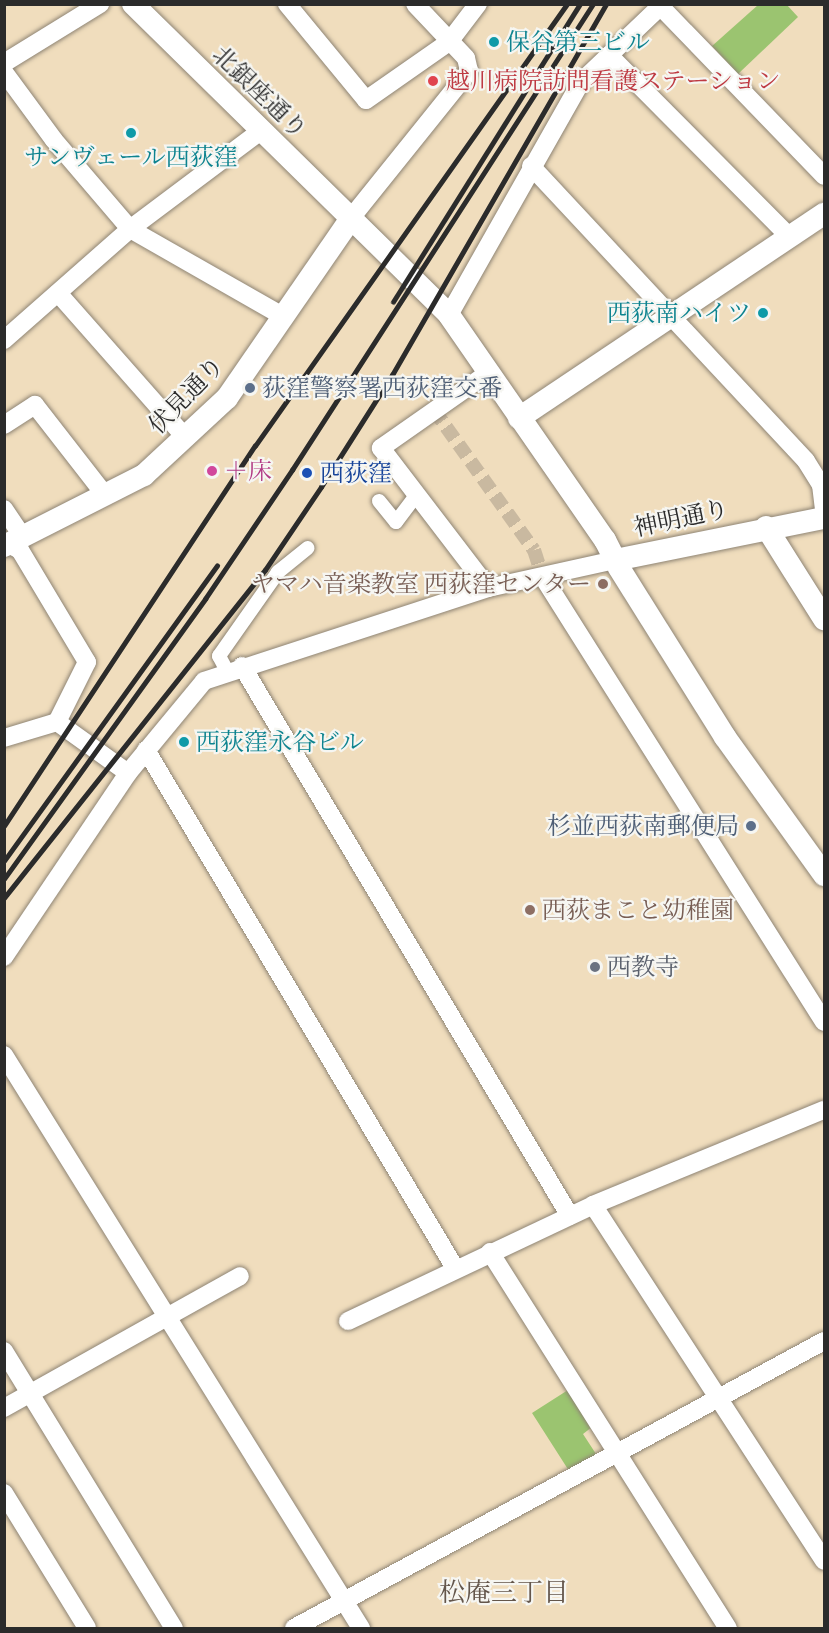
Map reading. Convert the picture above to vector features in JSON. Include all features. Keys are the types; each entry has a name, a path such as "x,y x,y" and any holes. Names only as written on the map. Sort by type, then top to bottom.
{"street":[{"path":"4,63 100,4"},
{"name":"北銀座通り","path":"133,4 449,315 615,560 725,737 825,875"},
{"path":"287,4 366,100 449,42 478,4"},
{"path":"351,218 468,71 466,58 416,4"},
{"path":"449,315 531,166 581,82 662,6 825,176"},
{"path":"609,56 790,237"},
{"path":"4,72 54,140 130,229 284,317"},
{"path":"4,340 130,229 262,130"},
{"path":"531,166 806,461 821,485 825,511"},
{"path":"519,418 669,314 825,214"},
{"name":"伏見通り","path":"12,542 144,476 228,398 351,218"},
{"path":"58,293 185,437"},
{"path":"488,373 381,448 488,588"},
{"path":"4,424 35,405 105,495"},
{"path":"379,501 396,522 416,495"},
{"path":"4,509 12,542 20,550 87,662 57,722 4,738"},
{"name":"神明通り","path":"4,957 128,773 204,681 488,588 766,527 825,518"},
{"path":"766,527 825,619"},
{"path":"308,548 278,572 219,656 235,669 570,1216"},
{"path":"546,576 825,1022"},
{"path":"57,722 128,773"},
{"path":"146,750 455,1268"},
{"path":"4,1055 361,1629"},
{"path":"348,1321 455,1268 593,1205 825,1110"},
{"path":"593,1205 825,1561"},
{"path":"490,1252 728,1629"},
{"path":"4,1408 240,1276"},
{"path":"294,1629 825,1341"},
{"path":"4,1351 174,1629"},
{"path":"4,1493 87,1629"}],"green space":[{"path":"758,5 787,5 798,17 738,74 712,46"},
{"path":"568,1390 592,1427 583,1434 598,1457 571,1474 532,1413"}],"tunnel":[{"path":"434,410 534,550 543,577"}],"railway":[{"path":"4,826 255,446 567,4"},
{"path":"393,302 580,4"},
{"path":"4,879 205,599 292,470 593,4"},
{"path":"4,898 265,570 321,487 392,375 606,4"},
{"path":"4,861 217,566"}],"place":[{"name":"保谷第三ビル","path":"494,42"},
{"name":"越川病院訪問看護ステーション","path":"433,81"},
{"name":"サンヴェール西荻窪","path":"131,133"},
{"name":"西荻南ハイツ","path":"763,313"},
{"name":"荻窪警察署西荻窪交番","path":"250,388"},
{"name":"＋床","path":"212,471"},
{"name":"西荻窪","path":"307,473"},
{"name":"ヤマハ音楽教室 西荻窪センター","path":"603,584"},
{"name":"西荻窪永谷ビル","path":"184,742"},
{"name":"杉並西荻南郵便局","path":"751,826"},
{"name":"西荻まこと幼稚園","path":"530,910"},
{"name":"西教寺","path":"595,967"}],"district":[{"name":"松庵三丁目","path":"504,1592"}]}
